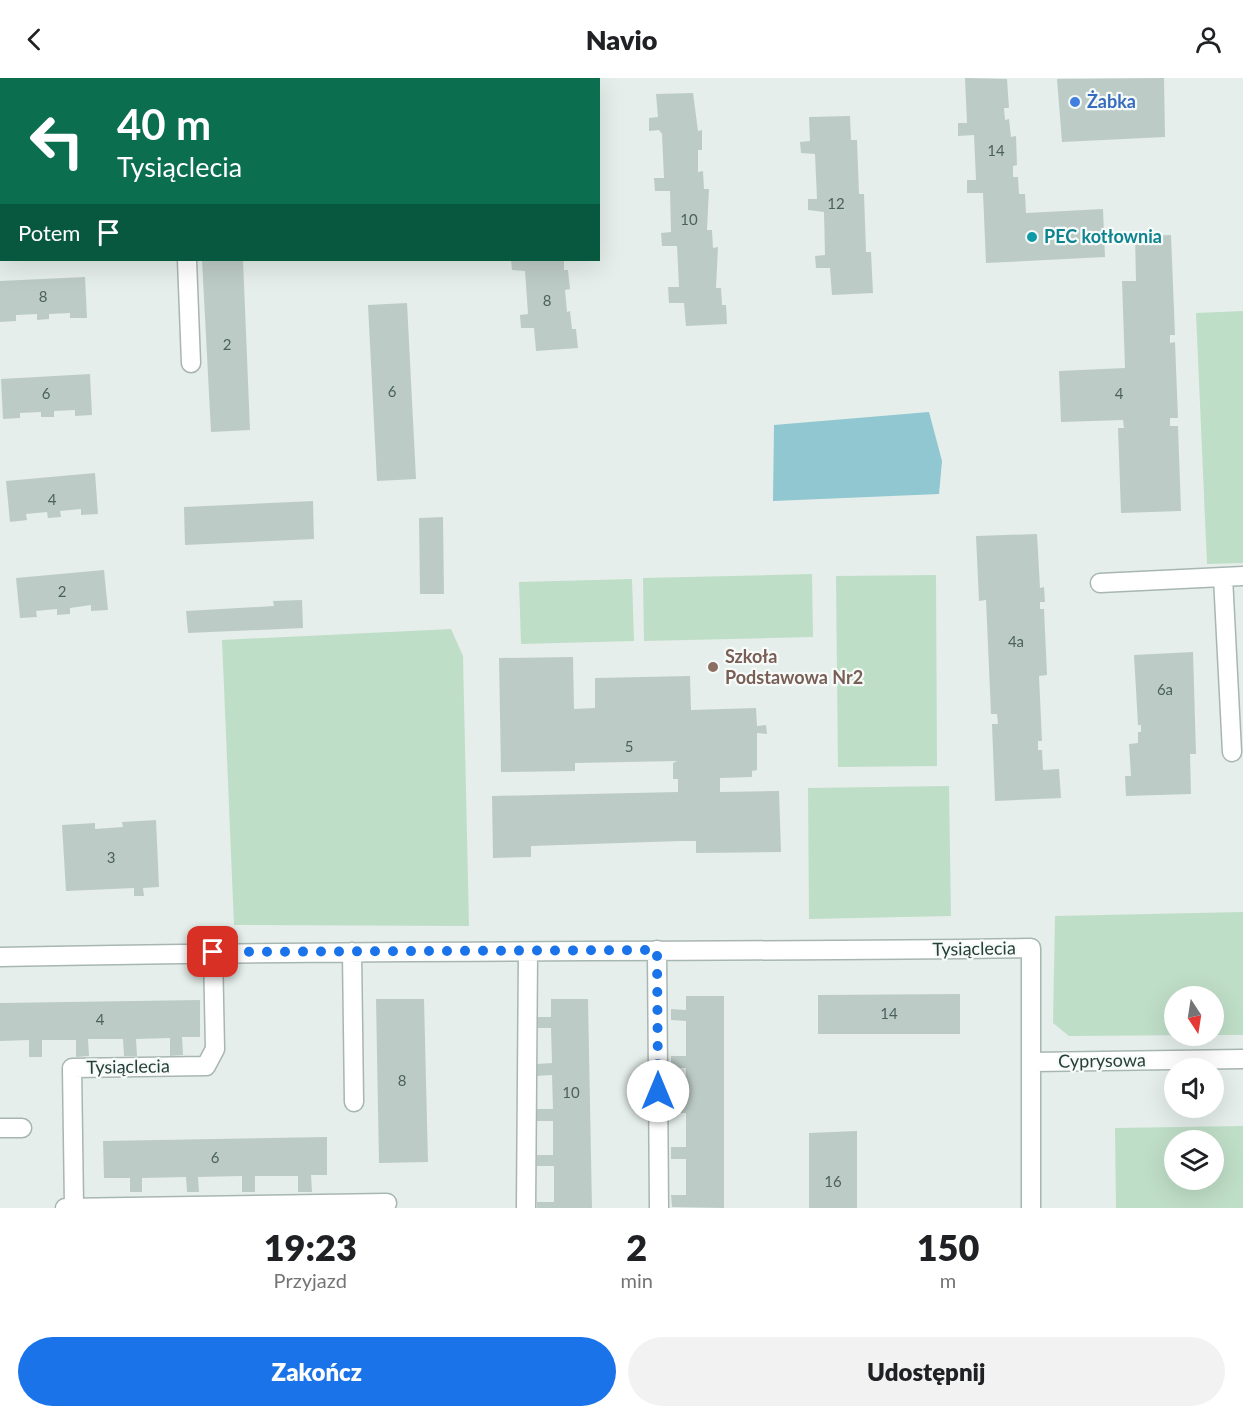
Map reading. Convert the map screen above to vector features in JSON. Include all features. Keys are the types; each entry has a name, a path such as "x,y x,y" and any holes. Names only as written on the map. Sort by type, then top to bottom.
{"street":[{"path":"187,261 191,363"},
{"path":"1100,583 1243,576"},
{"path":"1223,577 1232,752"},
{"name":"Tysiąclecia","path":"0,957 213,952 1031,948 1033,1062 1031,1208"},
{"path":"657,950 659,1208"},
{"name":"Tysiąclecia","path":"70,1207 72,1068 206,1066 215,1049 213,952"},
{"path":"352,952 354,1102"},
{"path":"526,1208 528,952"},
{"name":"Cyprysowa","path":"1033,1062 1243,1059"},
{"path":"0,1128 22,1128"},
{"path":"70,1207 387,1203"}],"green space":[{"path":"1243,311 1243,563 1207,564 1196,313"},
{"path":"812,574 813,637 644,641 643,578"},
{"path":"936,575 937,766 838,767 836,576"},
{"path":"632,579 634,641 521,644 519,582"},
{"path":"451,629 463,656 469,926 234,925 222,640"},
{"path":"949,786 951,916 809,919 808,788"},
{"path":"1243,912 1243,1035 1224,1035 1224,986 1164,986 1164,1035 1069,1036 1053,1023 1055,916"},
{"path":"1243,1126 1243,1208 1116,1208 1115,1128"}],"water":[{"path":"929,412 942,461 939,494 773,501 774,425"}],"building":[{"path":"965,78 1007,79 1009,108 1004,108 1005,120 1009,119 1011,137 1016,136 1017,165 1013,166 1013,177 1018,177 1019,194 1025,194 1026,213 1103,209 1105,257 986,263 983,193 967,193 967,180 976,180 974,135 958,136 958,123 967,123"},
{"path":"1164,78 1165,137 1062,142 1057,79"},
{"path":"693,93 698,131 702,130 702,150 698,150 698,172 703,171 704,189 709,189 707,230 712,230 713,248 718,247 716,288 721,288 722,305 726,305 727,324 686,326 684,303 669,303 668,287 679,287 677,246 662,246 661,233 671,232 670,191 655,191 654,178 664,178 662,134 659,130 649,131 649,118 658,117 656,94"},
{"path":"850,116 851,140 857,140 859,194 864,194 866,252 871,252 873,293 832,295 830,268 816,268 815,256 825,255 824,212 808,210 808,199 817,199 815,154 801,153 800,142 810,141 809,117"},
{"path":"1171,235 1175,335 1170,335 1170,343 1175,342 1178,418 1170,418 1170,426 1178,426 1181,511 1121,513 1118,428 1124,428 1123,420 1061,422 1059,371 1125,368 1122,281 1136,281 1135,236"},
{"path":"202,261 243,261 250,430 211,432"},
{"path":"511,261 564,261 564,270 568,270 570,289 565,290 567,312 570,311 572,329 576,329 578,348 536,351 534,328 521,328 520,315 528,314 525,271 512,270"},
{"path":"85,277 87,318 70,318 70,313 49,314 49,319 37,320 37,314 16,315 16,321 0,322 0,281"},
{"path":"407,303 416,479 377,481 368,305"},
{"path":"90,374 92,415 75,416 75,410 54,411 54,417 41,417 41,412 20,413 20,418 3,419 1,379"},
{"path":"95,473 98,514 81,515 81,509 60,511 61,517 48,518 47,512 26,514 27,520 10,522 6,481"},
{"path":"313,501 314,539 185,545 184,507"},
{"path":"443,517 444,594 420,594 419,518"},
{"path":"1037,534 1040,588 1044,587 1045,602 1040,602 1040,609 1044,609 1047,675 1039,676 1042,741 1038,741 1038,750 1042,750 1043,770 1059,769 1061,798 995,801 992,724 998,724 997,714 991,714 986,600 979,601 976,536"},
{"path":"104,570 108,610 91,611 91,605 70,608 70,614 57,615 57,609 36,611 37,617 20,618 16,578"},
{"path":"302,600 303,628 188,633 186,611 274,606 273,601"},
{"path":"1193,652 1196,754 1190,754 1191,794 1126,796 1125,776 1131,776 1129,744 1138,743 1138,732 1141,732 1141,725 1138,725 1134,655"},
{"path":"573,657 574,709 595,708 595,678 690,676 691,710 756,708 757,726 766,725 767,734 757,733 757,770 752,771 752,777 720,778 720,792 779,791 781,852 696,853 696,841 681,841 531,846 531,857 493,858 492,796 678,792 678,779 673,779 673,763 677,761 575,763 575,771 501,772 499,658"},
{"path":"156,820 159,887 143,888 144,896 134,896 134,888 66,891 62,825 95,823 95,829 123,827 122,822"},
{"path":"960,994 960,1034 818,1034 818,995"},
{"path":"686,996 724,996 724,1208 672,1207 671,1195 686,1195 686,1159 671,1159 671,1147 686,1147 686,1113 671,1113 671,1102 686,1102 686,1068 671,1068 671,1056 686,1056 686,1021 671,1020 671,1009 686,1010"},
{"path":"376,999 424,999 428,1162 379,1163"},
{"path":"551,999 588,999 592,1208 537,1208 537,1202 554,1202 554,1166 537,1166 537,1155 553,1155 553,1121 537,1121 537,1109 553,1109 552,1075 536,1076 536,1064 552,1063 551,1028 535,1028 535,1017 551,1017"},
{"path":"200,1000 200,1037 182,1037 183,1055 170,1056 170,1038 136,1039 137,1056 124,1056 123,1039 88,1039 89,1056 76,1057 76,1040 42,1040 42,1057 29,1057 29,1040 0,1041 0,1003"},
{"path":"857,1131 857,1208 809,1208 809,1133"},
{"path":"327,1137 327,1175 311,1175 312,1192 298,1192 298,1176 255,1176 255,1192 242,1192 242,1176 198,1177 199,1192 187,1192 186,1177 142,1178 142,1192 130,1192 130,1178 104,1178 103,1141"}],"place":[{"name":"Żabka","path":"1075,102"},
{"name":"PEC kotłownia","path":"1032,237"},
{"name":"Szkoła Podstawowa Nr2","path":"713,667"}],"route":[{"path":"213,952 657,950 658,1091"}]}
